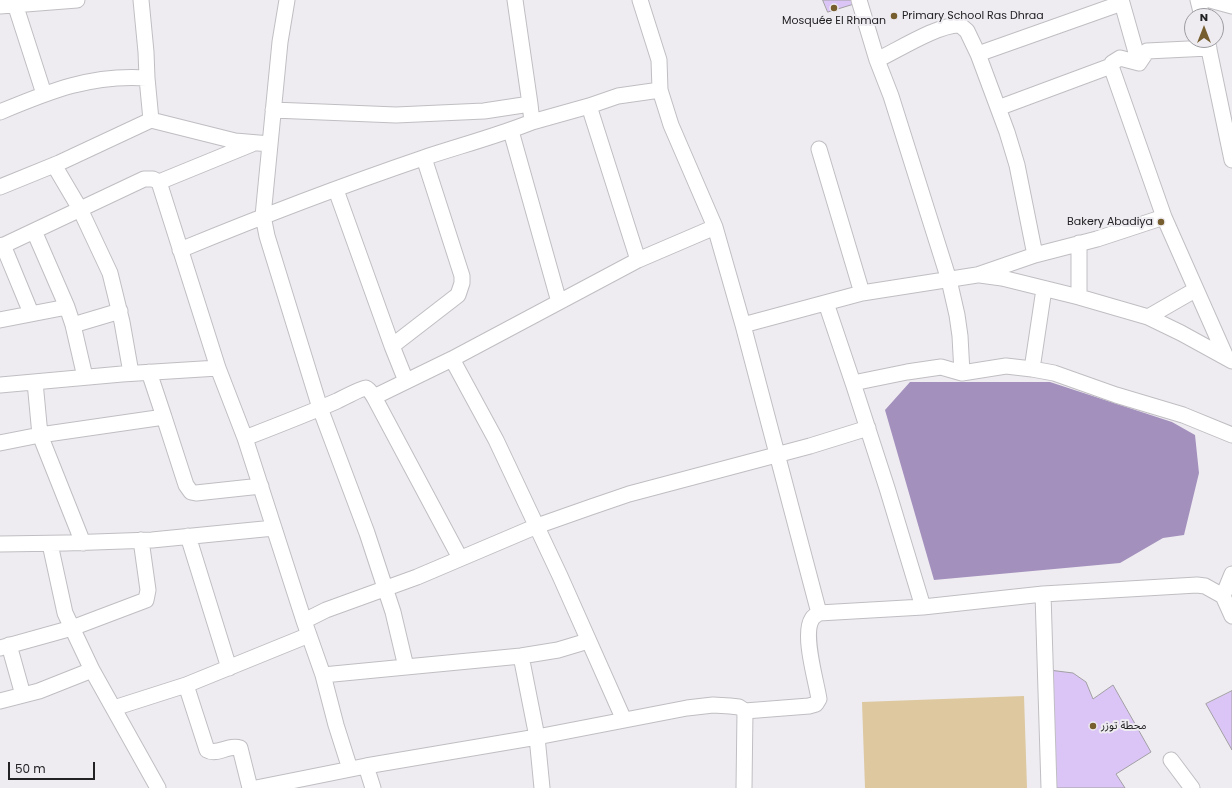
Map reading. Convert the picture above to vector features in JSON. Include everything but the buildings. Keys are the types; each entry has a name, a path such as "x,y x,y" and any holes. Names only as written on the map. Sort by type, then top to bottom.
{"street":[{"path":"0,4 9,2 78,0"},
{"path":"141,0 146,52 146,78 151,120"},
{"path":"287,0 280,42 262,216 320,408 367,533 393,612 406,667"},
{"path":"515,0 532,122"},
{"path":"640,0 659,60 660,90 671,125 715,227 743,325 819,613"},
{"path":"859,0 877,60 891,96 949,280 960,336 962,373"},
{"path":"1210,0 1232,6"},
{"path":"978,54 1122,1 1139,63"},
{"path":"9,2 44,94"},
{"path":"877,60 940,29 960,25 967,31 978,54 1007,132 1017,165 1035,255"},
{"path":"1139,63 1147,51 1184,47"},
{"path":"1209,48 1232,160"},
{"path":"998,108 1111,66 1115,60 1120,58 1139,63"},
{"path":"1111,66 1164,217 1196,290 1229,359"},
{"path":"0,112 57,89 93,80 130,77 146,78"},
{"path":"180,250 262,216 424,158 511,131 532,122 618,96 660,90"},
{"path":"273,110 396,115 484,111 530,104"},
{"path":"589,106 638,260"},
{"path":"0,187 54,165 151,120 235,141 270,144"},
{"path":"511,131 559,302"},
{"path":"159,182 254,143"},
{"path":"819,149 862,293"},
{"path":"392,346 458,296 462,283 462,276 424,158"},
{"path":"54,165 80,209 110,273 120,311 131,373"},
{"path":"32,313 2,246 144,179 153,179 159,182 218,368 245,438 323,675 336,725 350,769"},
{"path":"336,190 406,381"},
{"path":"743,325 862,293 949,280 977,274 1035,255 1097,239 1164,217"},
{"path":"374,397 452,359 638,260 715,227"},
{"path":"34,230 67,307 85,377"},
{"path":"1078,297 1079,243"},
{"path":"977,274 1002,278 1078,297 1148,317 1229,359"},
{"path":"1032,368 1044,289"},
{"path":"1148,317 1196,290"},
{"path":"826,303 868,428 923,607"},
{"path":"0,320 67,307"},
{"path":"73,326 120,311"},
{"path":"452,359 484,416 560,576 624,720"},
{"path":"853,383 941,367 962,373 1006,366 1032,368 1054,373 1116,395 1183,415 1232,435"},
{"path":"0,385 131,373 218,368"},
{"path":"149,372 186,485 191,492 196,493 261,486"},
{"path":"35,382 40,435 83,543"},
{"path":"245,438 366,388 374,397 460,558"},
{"path":"0,443 40,435 164,417"},
{"path":"304,621 326,610 423,574 536,526 629,494 810,446 868,428"},
{"path":"0,544 50,544 141,540 274,528"},
{"path":"188,536 229,668"},
{"path":"24,695 4,646 72,628 146,600 148,590 141,540"},
{"path":"50,544 61,599 72,628 92,670 158,788"},
{"path":"1223,596 1232,574"},
{"path":"256,788 290,785 350,769 537,737 671,711 713,705 739,707 745,711 809,706 816,704 819,699 808,638 809,626 812,618 819,613 923,607 1043,594 1197,585 1205,586 1223,596 1232,616"},
{"path":"1043,594 1049,788"},
{"path":"114,708 186,685 309,635"},
{"path":"323,675 521,656 558,650 588,641"},
{"path":"521,656 537,737 542,788"},
{"path":"0,701 38,691 92,670"},
{"path":"186,685 207,750 210,752 235,746 240,748 250,788"},
{"path":"744,788 745,711"},
{"path":"1171,760 1192,788"},
{"path":"366,766 373,788"}],"shaded area":[{"path":"910,382 1050,382 1172,422 1195,435 1199,473 1184,535 1163,538 1120,563 934,580 885,410"},
{"path":"1024,696 1027,788 865,788 862,702"}],"place":[{"name":"Mosquée El Rhman","path":"834,8"},
{"name":"Primary School Ras Dhraa","path":"894,16"},
{"name":"Bakery Abadiya","path":"1161,222"},
{"name":"محطة توزر","path":"1093,726"}]}
